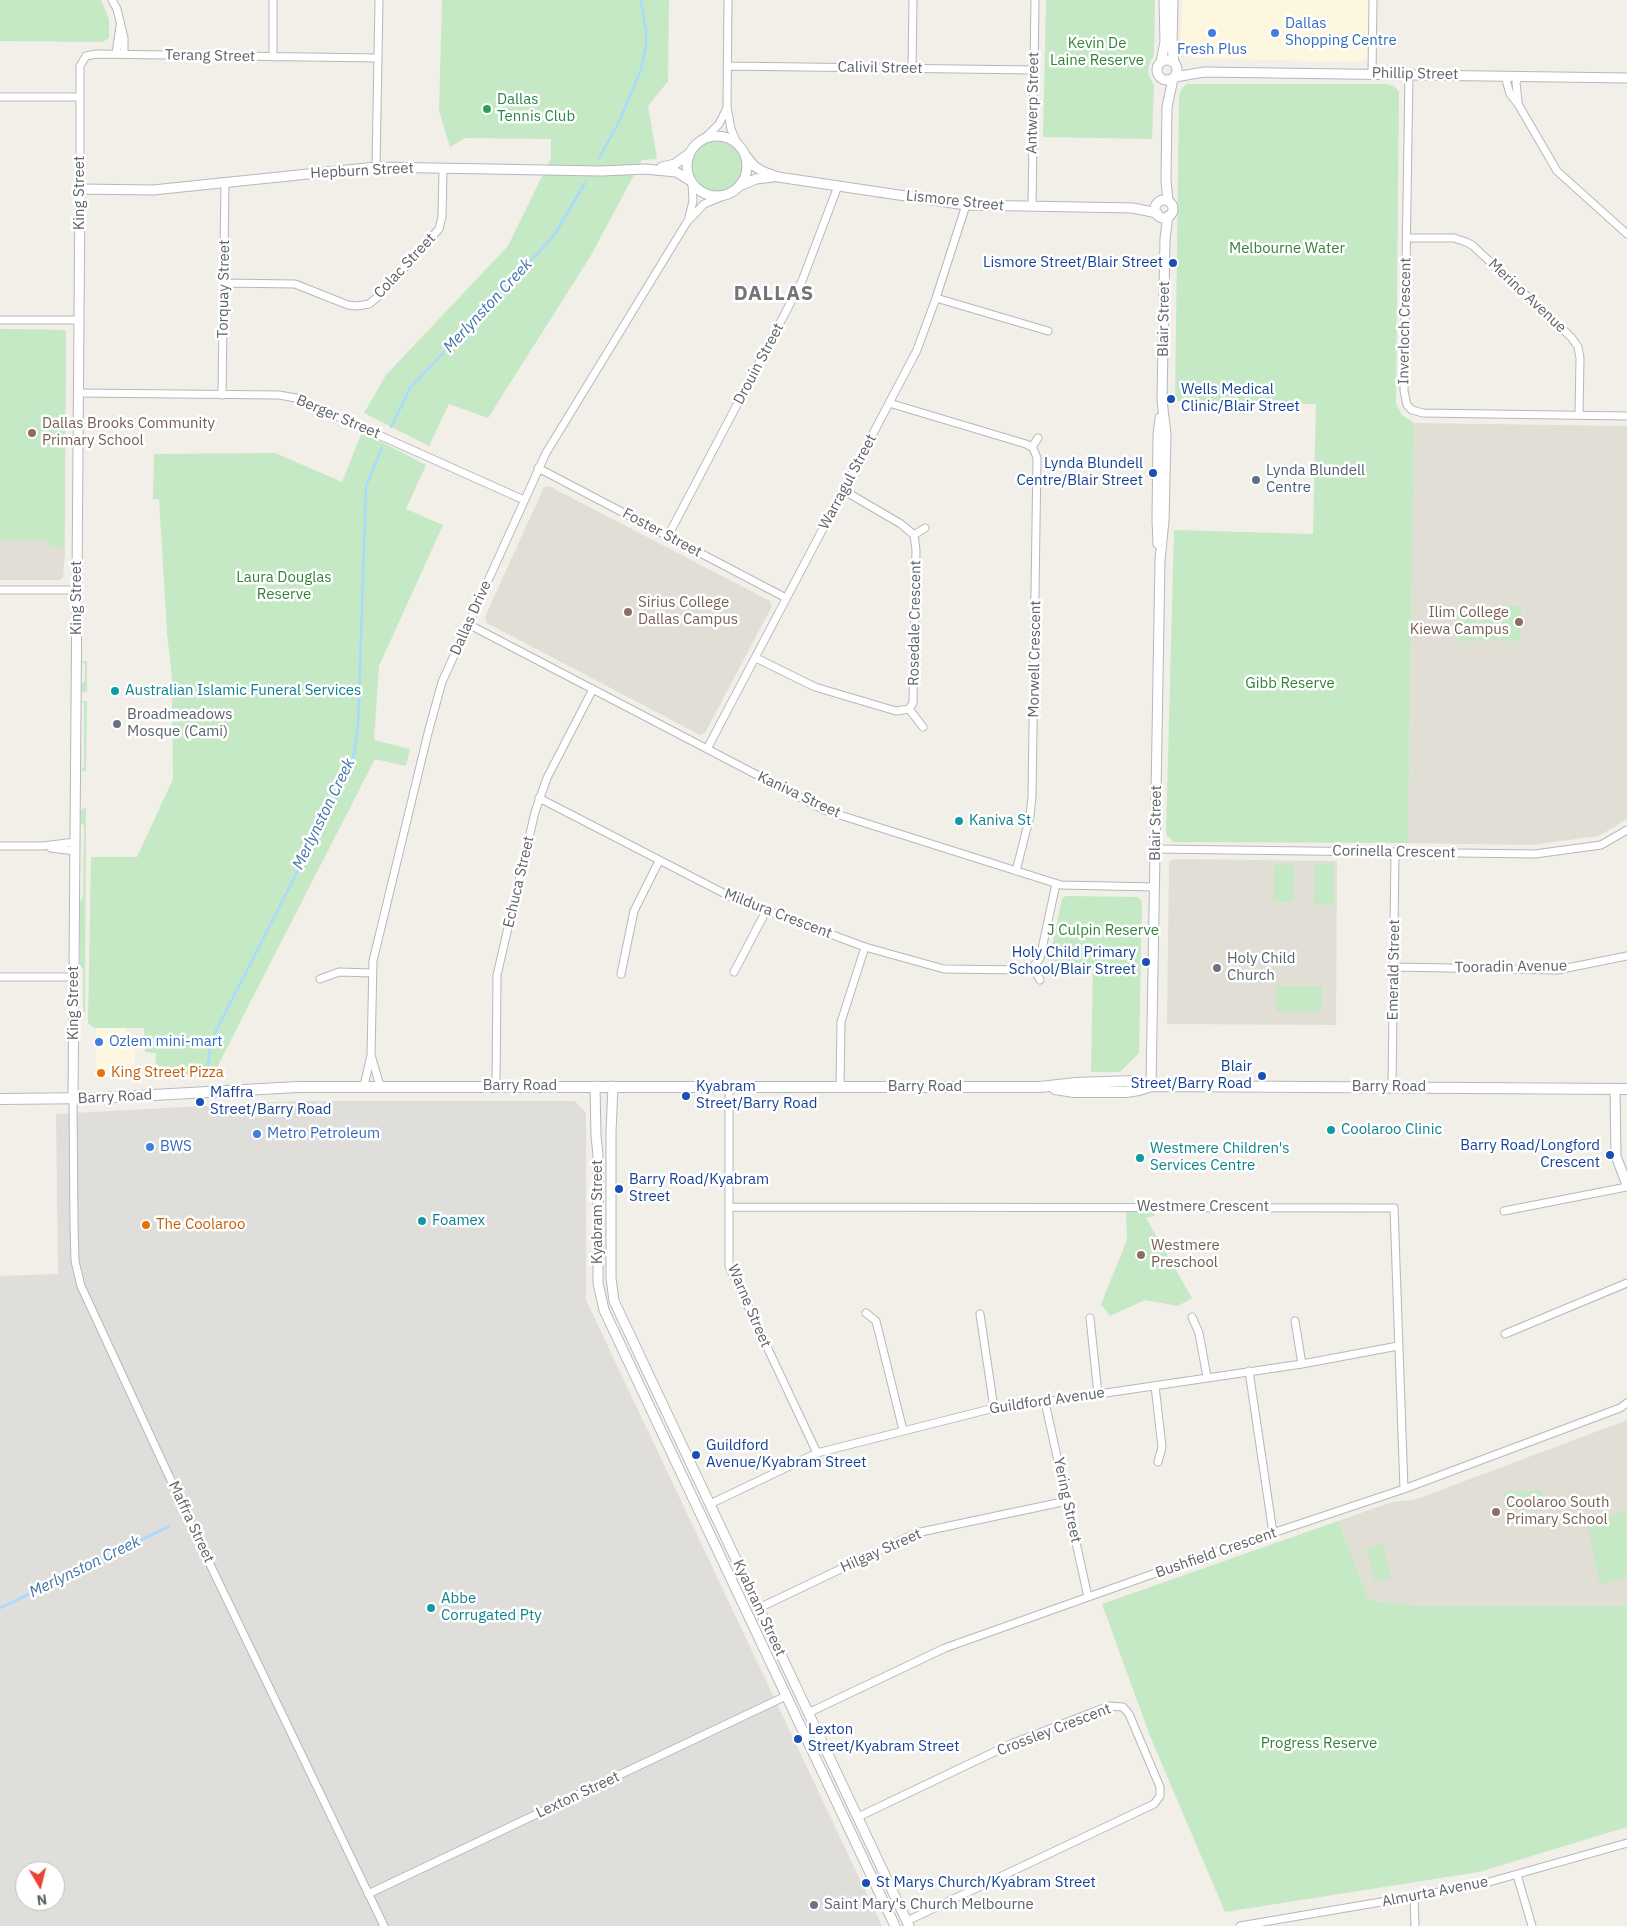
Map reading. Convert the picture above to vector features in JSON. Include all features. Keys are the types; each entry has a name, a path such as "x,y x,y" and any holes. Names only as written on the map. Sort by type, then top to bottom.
{"main road":[{"name":"Barry Road","path":"0,1099 74,1099 275,1087 1040,1087 1076,1083 1133,1081 1151,1086 1627,1089"}],"street":[{"path":"112,0 117,9 120,24 117,38 120,54"},
{"path":"273,0 273,57"},
{"path":"376,167 379,0"},
{"path":"728,0 726,107 737,143 746,156 748,173 741,185 730,194 721,197 702,193 691,182 687,167 690,154 698,142 716,136 726,137 737,143"},
{"path":"912,68 913,0"},
{"name":"Antwerp Street","path":"1032,207 1035,0"},
{"path":"1164,0 1165,42 1161,62 1157,70 1162,78 1167,80 1174,78 1177,71 1172,47 1173,0"},
{"path":"1372,73 1373,0"},
{"name":"Terang Street","path":"80,97 80,66 83,58 91,54 378,58"},
{"path":"1161,62 1168,60 1175,64"},
{"name":"Phillip Street","path":"1175,64 1204,72"},
{"name":"Calivil Street","path":"727,66 1034,70"},
{"name":"Phillip Street","path":"1174,78 1204,72 1627,78"},
{"name":"Inverloch Crescent","path":"1409,74 1404,390 1409,408 1424,413 1627,416"},
{"path":"1505,76 1507,88 1556,171 1627,234"},
{"path":"1518,76 1516,88 1518,104"},
{"name":"Blair Street","path":"1151,1086 1160,560 1157,528 1158,454 1162,400 1165,238 1162,209 1166,180 1167,107 1162,78"},
{"name":"Blair Street","path":"1167,107 1174,78"},
{"path":"0,97 80,97"},
{"name":"King Street","path":"74,1099 80,97"},
{"path":"704,139 719,124 726,107"},
{"name":"Hepburn Street","path":"80,189 153,190 376,167 594,171 645,169 675,164 690,154"},
{"name":"Lismore Street","path":"746,156 754,166 778,177 966,205 1162,209"},
{"name":"Colac Street","path":"224,283 295,284 348,305 369,304 380,295 439,229 442,217 443,169"},
{"name":"Hepburn Street","path":"645,169 676,172 691,182"},
{"name":"Lismore Street","path":"741,185 762,178 778,177"},
{"name":"Torquay Street","path":"222,395 225,182"},
{"name":"Dallas Drive","path":"687,222 693,201 691,182"},
{"name":"Drouin Street","path":"668,536 802,281 838,186"},
{"name":"Dallas Drive","path":"364,1086 371,1055 372,973 375,952 438,691 538,468 687,222 704,204 721,197"},
{"name":"Warragul Street","path":"707,749 917,350 966,205"},
{"name":"Merino Avenue","path":"1407,238 1454,238 1466,242 1571,337 1578,347 1580,358 1579,415"},
{"path":"936,298 1048,331"},
{"path":"0,320 79,320"},
{"name":"Berger Street","path":"78,392 279,395 296,398 524,500"},
{"path":"889,403 1032,446 1038,438"},
{"name":"Morwell Crescent","path":"1016,871 1030,816 1032,796 1038,462 1032,446"},
{"name":"Foster Street","path":"538,468 786,598"},
{"path":"843,490 902,524 914,535 925,528"},
{"name":"Rosedale Crescent","path":"909,709 914,699 916,550 914,535"},
{"path":"0,590 77,590"},
{"name":"Kaniva Street","path":"468,624 824,810 1056,884 1068,886 1155,888"},
{"path":"756,658 815,687 896,712 909,709 923,727"},
{"name":"Echuca Street","path":"496,1086 497,975 539,798 547,778 593,690"},
{"name":"Mildura Crescent","path":"539,798 721,893 865,947 951,970 1023,970 1034,967"},
{"name":"Corinella Crescent","path":"1156,849 1543,853 1601,845 1627,830"},
{"path":"0,846 75,847"},
{"name":"Emerald Street","path":"1392,1088 1395,852"},
{"path":"621,974 634,910 660,861"},
{"path":"1040,980 1034,967 1040,958 1056,884"},
{"path":"734,972 766,911"},
{"path":"840,1087 841,1022 865,947"},
{"name":"Tooradin Avenue","path":"1394,967 1557,970 1627,956"},
{"path":"320,979 339,972 372,973"},
{"path":"0,977 74,977"},
{"name":"Dallas Drive","path":"371,1055 380,1086"},
{"name":"Kyabram Street","path":"596,1086 598,1283 601,1301 896,1926"},
{"name":"Kyabram Street","path":"614,1086 611,1132 611,1286 614,1301 908,1924"},
{"name":"Warne Street","path":"729,1087 729,1266 817,1454"},
{"path":"1504,1212 1627,1186 1616,1156 1615,1089"},
{"name":"Maffra Street","path":"74,1099 75,1261 81,1286 206,1556 384,1926"},
{"name":"Westmere Crescent","path":"730,1207 1394,1208 1404,1489"},
{"path":"1505,1334 1627,1283"},
{"path":"866,1313 876,1321 903,1430"},
{"path":"980,1314 994,1408"},
{"path":"1090,1318 1098,1394"},
{"path":"1192,1318 1199,1333 1207,1377"},
{"path":"1295,1320 1302,1364"},
{"path":"616,1335 627,1329"},
{"name":"Guildford Avenue","path":"710,1504 817,1454 903,1430 994,1408 1302,1364 1398,1346"},
{"path":"1249,1371 1273,1533"},
{"path":"1155,1386 1162,1447 1158,1462"},
{"name":"Yering Street","path":"1045,1402 1088,1598"},
{"name":"Bushfield Crescent","path":"808,1713 946,1648 1404,1489 1627,1404"},
{"name":"Hilgay Street","path":"759,1608 916,1533 1067,1501"},
{"path":"698,1510 710,1504"},
{"name":"Lexton Street","path":"368,1894 786,1696"},
{"name":"Crossley Crescent","path":"858,1817 1011,1744 1109,1706 1123,1707 1129,1714 1160,1787 1160,1796 1154,1804 908,1924"},
{"path":"795,1713 808,1713"},
{"name":"Kyabram Street","path":"808,1713 805,1724 824,1774"},
{"name":"Almurta Avenue","path":"1240,1926 1475,1886 1627,1843"},
{"path":"860,1850 871,1845"},
{"path":"1517,1875 1532,1926"},
{"path":"1414,1897 1415,1926"}],"shaded area":[{"name":"Dallas Shopping Centre","path":"1182,0 1369,0 1370,54 1360,62 1192,58 1181,46"},
{"name":"Dallas Brooks Community Primary School","path":"0,329 64,330 66,332 65,552 63,577 60,580 0,580"},
{"name":"Ilim College Kiewa Campus","path":"1414,423 1627,426 1627,819 1599,836 1531,845 1408,843"},
{"name":"Sirius College Dallas Campus","path":"549,486 770,601 772,606 705,733 700,735 487,623 485,617 544,487"},
{"path":"1173,859 1337,861 1336,1025 1167,1024 1169,862"},
{"path":"96,1028 126,1028 126,1047 135,1047 135,1077 96,1077"},
{"path":"294,1101 575,1101 586,1113 586,1300 882,1926 0,1926 0,1276 58,1274 56,1114"},
{"name":"Coolaroo South Primary School","path":"1627,1420 1627,1606 1419,1606 1369,1600 1338,1521 1392,1502 1414,1500"}],"green space":[{"path":"0,0 101,0 109,19 109,38 103,42 0,41"},
{"path":"442,0 669,0 668,81 648,106 657,159 642,160 590,257 488,418 449,404 429,446 364,413 386,375 508,246 551,158 551,139 465,138 450,147 439,111"},
{"name":"Kevin De Laine Reserve","path":"1046,0 1155,0 1154,55 1148,70 1154,86 1152,139 1043,137"},
{"path":"1187,84 1388,84 1395,87 1399,92 1396,404 1402,415 1414,423 1408,843 1173,842 1166,834 1174,530 1313,534 1316,404 1175,401 1179,96 1182,88"},
{"path":"712,139 722,139 736,147 742,156 744,166 742,176 736,185 722,193 712,193 702,188 695,181 690,171 690,161 695,151 702,144"},
{"name":"Dallas Brooks Community Primary School","path":"0,329 64,330 66,332 64,547 51,547 50,540 0,540"},
{"name":"Laura Douglas Reserve","path":"362,432 426,465 406,509 443,525 379,666 374,740 410,749 406,766 375,759 216,1069 210,1074 155,1078 156,1053 145,1052 144,1028 94,1028 88,1023 91,857 137,857 173,779 172,677 167,632 159,499 153,499 154,454 275,453 342,482"},
{"path":"1457,605 1476,605 1476,641 1457,641"},
{"path":"1480,606 1498,606 1498,641 1479,641"},
{"path":"1502,606 1521,606 1520,641 1502,641"},
{"path":"82,661 87,661 87,692 82,692 82,684 85,681 85,665"},
{"path":"82,701 87,701 86,772 81,770 84,767 84,704"},
{"path":"86,807 85,1012 83,1012 83,969 80,966 80,901 83,897 84,826 81,823 81,810"},
{"path":"1315,864 1334,864 1334,904 1314,904"},
{"path":"1274,865 1294,865 1293,902 1273,902"},
{"name":"J Culpin Reserve","path":"1066,896 1138,897 1142,902 1139,1053 1120,1072 1091,1072 1093,964 1049,961 1062,899"},
{"path":"1276,986 1322,986 1322,1011 1276,1011"},
{"path":"1126,1209 1155,1209 1155,1216 1146,1218 1192,1298 1178,1306 1145,1300 1110,1316 1101,1304 1127,1240"},
{"path":"1504,1491 1542,1491 1542,1510 1504,1510"},
{"path":"1626,1511 1627,1578 1600,1584 1586,1520"},
{"name":"Progress Reserve","path":"1338,1521 1369,1600 1419,1606 1627,1606 1627,1827 1479,1872 1225,1912 1150,1736 1102,1604"},
{"path":"1383,1544 1391,1578 1375,1582 1367,1548"}],"waterway":[{"name":"Merlynston Creek","path":"599,158 619,122 641,70 646,45 641,0"},
{"name":"Merlynston Creek","path":"391,427 410,388 553,237 585,183"},
{"name":"Merlynston Creek","path":"207,1073 210,1049 215,1033 353,759 358,727 366,486 382,448"},
{"name":"Merlynston Creek","path":"0,1608 170,1526"}],"place":[{"name":"Fresh Plus","path":"1212,33"},
{"name":"Dallas Shopping Centre","path":"1275,33"},
{"name":"Dallas Tennis Club","path":"487,109"},
{"name":"Lismore Street/Blair Street","path":"1173,263"},
{"name":"Wells Medical Clinic/Blair Street","path":"1171,399"},
{"name":"Dallas Brooks Community Primary School","path":"32,433"},
{"name":"Lynda Blundell Centre/Blair Street","path":"1153,473"},
{"name":"Lynda Blundell Centre","path":"1256,480"},
{"name":"Sirius College Dallas Campus","path":"628,612"},
{"name":"Ilim College Kiewa Campus","path":"1519,622"},
{"name":"Australian Islamic Funeral Services","path":"115,691"},
{"name":"Broadmeadows Mosque (Cami)","path":"117,724"},
{"name":"Kaniva St","path":"959,821"},
{"name":"Holy Child Primary School/Blair Street","path":"1146,962"},
{"name":"Holy Child Church","path":"1217,968"},
{"name":"Ozlem mini-mart","path":"99,1042"},
{"name":"King Street Pizza","path":"101,1073"},
{"name":"Blair Street/Barry Road","path":"1262,1076"},
{"name":"Kyabram Street/Barry Road","path":"686,1096"},
{"name":"Maffra Street/Barry Road","path":"200,1102"},
{"name":"Coolaroo Clinic","path":"1331,1130"},
{"name":"Metro Petroleum","path":"257,1134"},
{"name":"BWS","path":"150,1147"},
{"name":"Barry Road/Longford Crescent","path":"1610,1155"},
{"name":"Westmere Children's Services Centre","path":"1140,1158"},
{"name":"Barry Road/Kyabram Street","path":"619,1189"},
{"name":"Foamex","path":"422,1221"},
{"name":"The Coolaroo","path":"146,1225"},
{"name":"Westmere Preschool","path":"1141,1255"},
{"name":"Guildford Avenue/Kyabram Street","path":"696,1455"},
{"name":"Coolaroo South Primary School","path":"1496,1512"},
{"name":"Abbe Corrugated Pty","path":"431,1608"},
{"name":"Lexton Street/Kyabram Street","path":"798,1739"},
{"name":"St Marys Church/Kyabram Street","path":"866,1883"},
{"name":"Saint Mary's Church Melbourne","path":"814,1905"}],"district":[{"name":"DALLAS","path":"774,294"}],"park label":[{"name":"Melbourne Water","path":"1287,249"},
{"name":"Gibb Reserve","path":"1290,684"}]}
